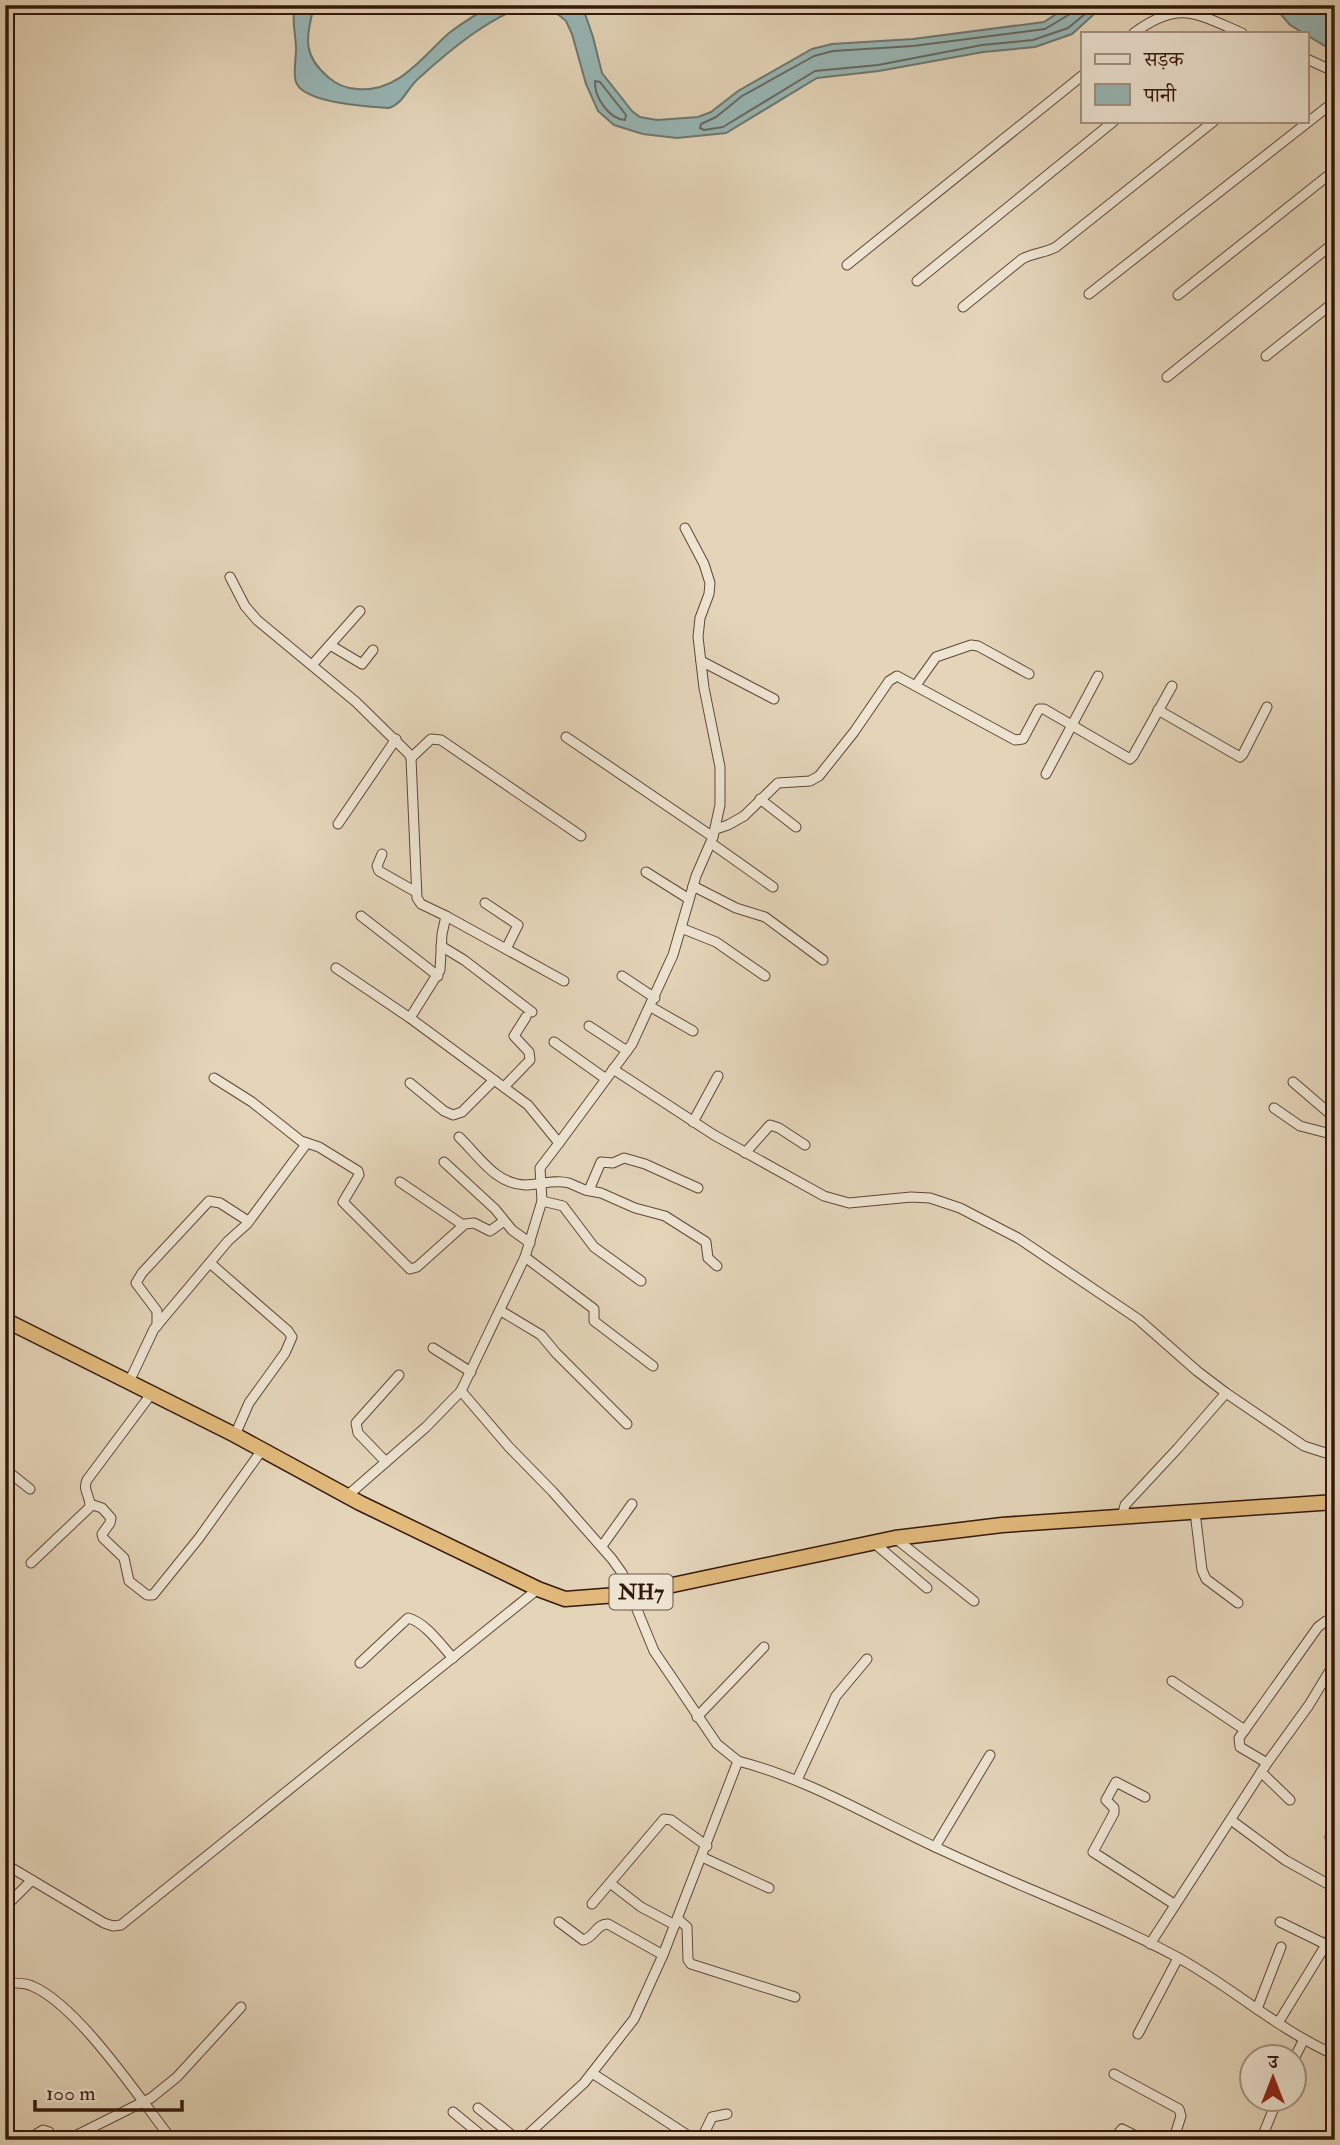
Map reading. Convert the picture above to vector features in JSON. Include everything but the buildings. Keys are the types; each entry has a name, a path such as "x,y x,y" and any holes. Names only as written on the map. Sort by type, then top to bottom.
{"highway":[{"name":"NH7","path":"8,1327 152,1393 235,1434 347,1496 538,1589 565,1599 630,1594 895,1538 1122,1513 1195,1512 1335,1502"}],"street":[{"path":"1135,32 1156,16 1183,11 1196,13 1224,30"},
{"path":"1308,59 1335,72"},
{"path":"847,265 1081,77"},
{"path":"1089,294 1335,101"},
{"path":"917,281 1113,122"},
{"path":"963,307 1022,259 1056,247 1213,122"},
{"path":"1178,295 1335,170"},
{"path":"1167,377 1335,242"},
{"path":"1266,356 1335,303"},
{"path":"347,1496 445,1410 461,1391 501,1311 530,1243 542,1201 539,1176 542,1163 627,1051 653,1003 673,955 693,886 713,836 720,805 720,767 708,713 698,626 710,583 705,564 684,528"},
{"path":"230,577 245,606 257,620 396,739 411,758 418,902 564,981"},
{"path":"312,665 360,611"},
{"path":"330,645 362,664 373,650"},
{"path":"916,685 936,657 971,645 978,646 1029,674"},
{"path":"701,661 774,699"},
{"path":"713,836 736,822 778,783 810,780 819,776 892,678 901,676 1015,740 1023,739 1041,708 1073,723 1130,759 1172,686"},
{"path":"1046,774 1098,676"},
{"path":"1158,710 1240,757 1267,707"},
{"path":"566,737 713,836 773,887"},
{"path":"338,824 396,739"},
{"path":"411,758 431,739 441,740 581,836"},
{"path":"760,799 796,827"},
{"path":"382,854 377,866 379,871 416,892"},
{"path":"646,872 689,899"},
{"path":"693,886 736,908 765,917 823,960"},
{"path":"485,903 519,925 506,949"},
{"path":"361,916 438,976"},
{"path":"410,1018 438,976 446,916"},
{"path":"681,929 716,942 765,976"},
{"path":"441,946 464,960 529,1014 514,1036 528,1052 530,1060 504,1087"},
{"path":"337,968 528,1105 559,1143"},
{"path":"622,976 653,1003 693,1031"},
{"path":"589,1026 627,1051"},
{"path":"554,1042 606,1079"},
{"path":"613,1069 693,1122 824,1196 849,1203 911,1197 930,1198 960,1208 1018,1238 1138,1320 1226,1393 1304,1446 1335,1456"},
{"path":"693,1122 718,1076"},
{"path":"214,1078 307,1143 358,1171 359,1175 343,1202 410,1269 468,1222 490,1231 504,1221"},
{"path":"410,1083 444,1111 453,1115 462,1112 494,1080"},
{"path":"1293,1082 1335,1118"},
{"path":"1274,1108 1300,1125 1335,1135"},
{"path":"745,1153 770,1125 805,1145"},
{"path":"459,1137 500,1177 519,1184 560,1181 601,1193 676,1222 706,1242 708,1258 716,1266"},
{"path":"129,1382 157,1326 248,1221 307,1143"},
{"path":"589,1191 601,1162 613,1163 624,1157 698,1188"},
{"path":"444,1162 495,1209 512,1230 530,1243"},
{"path":"400,1182 463,1225"},
{"path":"157,1326 157,1311 136,1283 142,1273 209,1201 220,1203 248,1221"},
{"path":"542,1201 563,1206 594,1247 641,1281"},
{"path":"525,1257 594,1308 594,1321 653,1366"},
{"path":"210,1263 292,1337 285,1353 250,1403 235,1434"},
{"path":"501,1311 541,1335 627,1424"},
{"path":"433,1349 471,1372"},
{"path":"386,1462 358,1433 356,1423 399,1375"},
{"path":"461,1391 509,1447 602,1546 622,1573 654,1651 696,1717 717,1744 738,1761 797,1780 935,1847 1069,1904 1178,1958 1303,2040 1335,2055"},
{"path":"90,1504 84,1488 87,1480 152,1393"},
{"path":"1122,1513 1226,1393"},
{"path":"90,1504 102,1507 111,1518 102,1534 103,1538 124,1558 129,1581 148,1595 153,1595 199,1538 262,1450"},
{"path":"5,1469 30,1489"},
{"path":"31,1563 90,1504"},
{"path":"602,1546 632,1504"},
{"path":"1195,1512 1202,1570 1206,1578 1238,1602"},
{"path":"895,1538 974,1601"},
{"path":"873,1542 927,1588"},
{"path":"5,1864 104,1923 121,1925 538,1589"},
{"path":"360,1663 408,1618 415,1620 453,1658"},
{"path":"1290,1800 1264,1768 1240,1747 1239,1738 1318,1627 1326,1621 1335,1624"},
{"path":"696,1717 764,1647"},
{"path":"797,1780 836,1696 867,1660"},
{"path":"1150,1944 1335,1662"},
{"path":"1172,1681 1245,1730"},
{"path":"935,1847 990,1755"},
{"path":"478,2108 520,2140 592,2073 634,2019 707,1846 738,1761"},
{"path":"1145,1797 1116,1782 1106,1800 1114,1808 1114,1813 1093,1852 1174,1904"},
{"path":"592,1904 664,1819 707,1846"},
{"path":"1231,1820 1285,1860 1335,1888"},
{"path":"702,1857 769,1888"},
{"path":"5,1907 32,1880"},
{"path":"610,1884 641,1907 687,1927 688,1960 691,1964 795,1997"},
{"path":"1280,1922 1325,1944"},
{"path":"559,1923 583,1940 588,1939 601,1925 608,1924 663,1955"},
{"path":"1278,2023 1335,1930"},
{"path":"1257,2009 1281,1947"},
{"path":"1138,2034 1178,1958"},
{"path":"5,1982 34,1987 60,2006 94,2041 172,2140"},
{"path":"67,2140 143,2103 177,2077 241,2007"},
{"path":"1301,2044 1303,2040"},
{"path":"592,2073 695,2140"},
{"path":"1114,2074 1179,2109 1181,2116 1175,2134 1177,2140"},
{"path":"453,2112 487,2140"},
{"path":"701,2140 712,2117 727,2114"},
{"path":"1261,2140 1271,2114"},
{"path":"1113,2140 1122,2129 1144,2140"},
{"path":"27,2140 43,2130 49,2132 55,2140"}],"water":[{"path":"503,4 526,5 483,27 456,46 415,82 398,103 389,108 323,99 301,89 295,74 295,5 314,5 308,44 313,61 319,69 331,80 345,87 372,89 397,80 449,33 490,7"},
{"path":"540,5 582,5 602,73 632,111 640,117 657,120 698,117 711,112 738,91 812,49 832,44 913,39 1044,22 1070,5 1104,5 1072,34 1035,47 983,52 879,71 817,78 726,133 677,138 643,134 614,125 598,111 586,84 566,21"},
{"path":"1273,5 1335,5 1335,52 1308,36 1308,32 1302,32 1290,25"}]}
